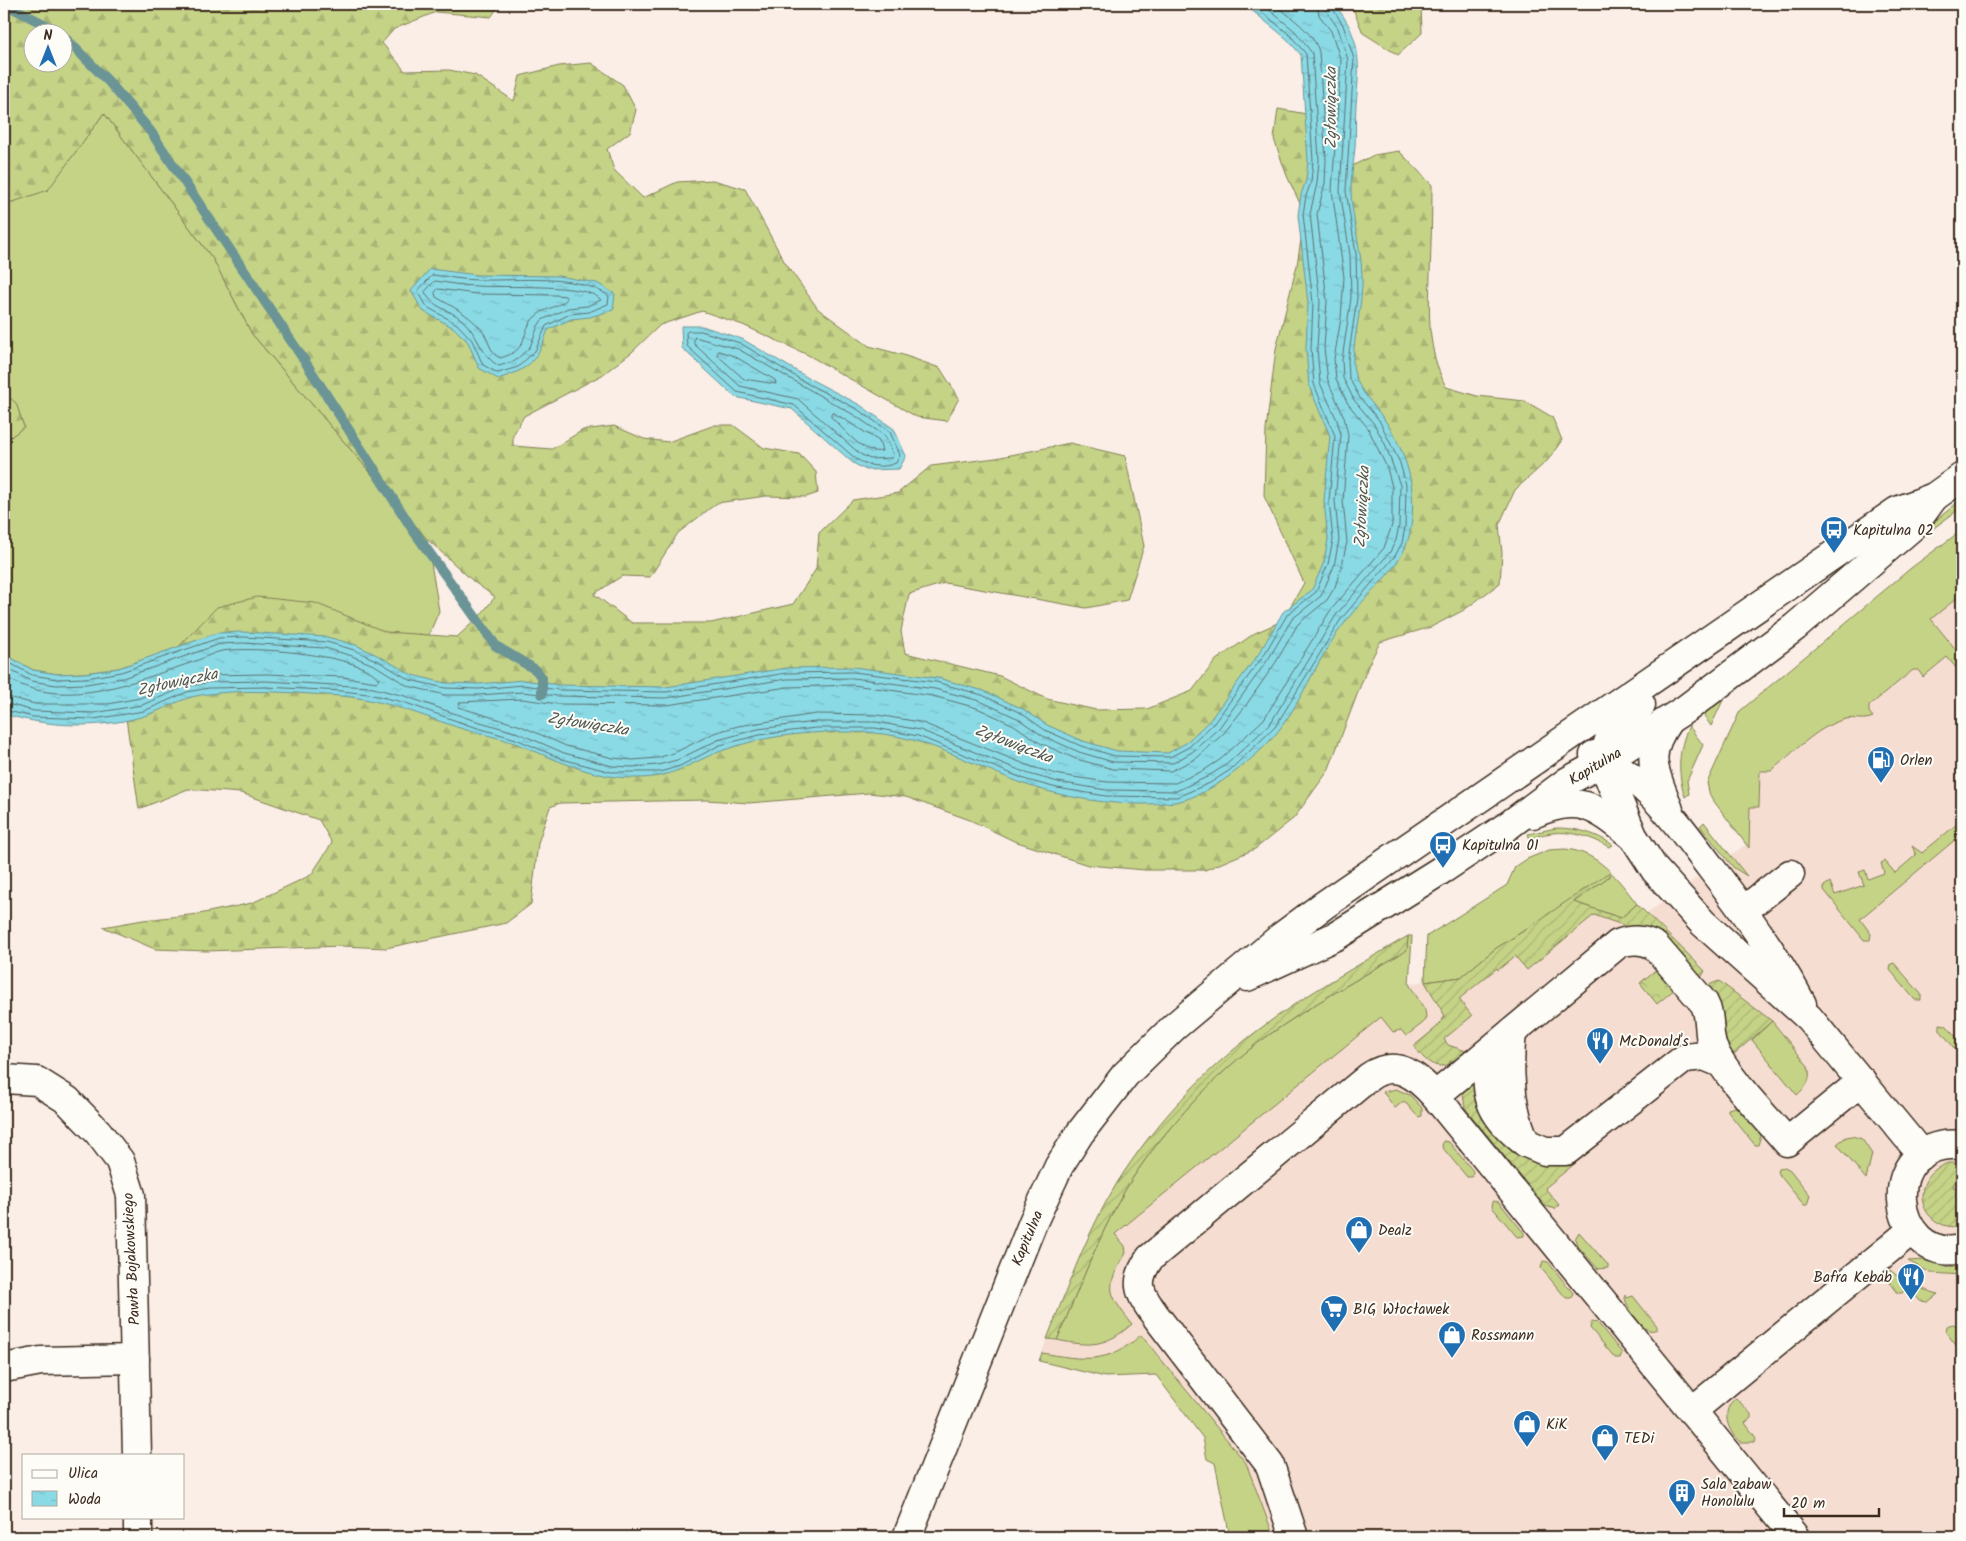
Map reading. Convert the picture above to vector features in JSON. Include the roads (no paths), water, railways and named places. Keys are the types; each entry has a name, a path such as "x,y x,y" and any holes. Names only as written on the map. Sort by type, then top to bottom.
{"street":[{"name":"Kapitulna","path":"907,1537 1033,1222 1060,1166 1080,1133 1125,1075 1174,1027 1281,938 1324,905 1897,511 1934,497 1962,477"},
{"name":"Kapitulna","path":"1222,987 1336,936 1509,825 1568,781 1605,761 1668,721 1795,626 1913,526 1934,497"},
{"path":"1663,673 1641,704 1611,734 1606,744 1605,761 1610,783 1633,836 1655,870 1703,923 1809,1018 1922,1155"},
{"path":"1668,721 1656,738 1652,760 1670,812"},
{"path":"1541,757 1562,752 1579,752 1593,755 1632,777 1670,812 1771,948 1809,1018"},
{"path":"1509,825 1547,808 1577,804 1602,812 1633,836"},
{"path":"1744,910 1790,874"},
{"path":"1435,1096 1618,944 1638,940 1656,946 1704,1003 1708,1014 1711,1042 1721,1063 1787,1142 1862,1081"},
{"path":"1512,1032 1510,1058 1514,1107 1526,1143"},
{"path":"1489,1052 1487,1087 1493,1110 1506,1127 1526,1143 1546,1151 1566,1151 1685,1058 1704,1056 1721,1063"},
{"path":"1294,1537 1270,1465 1144,1300 1140,1286 1142,1269 1150,1258 1375,1073 1395,1068 1406,1070 1420,1080 1435,1096 1795,1537"},
{"name":"Pawła Bojakowskiego","path":"4,1078 37,1081 67,1100 98,1132 120,1160 131,1195 137,1454"},
{"path":"1962,1145 1942,1145 1922,1155 1910,1167 1902,1182 1900,1199 1904,1215 1912,1230 1925,1242 1940,1249 1962,1249"},
{"path":"1692,1411 1912,1230"},
{"path":"4,1368 41,1361 135,1359"},
{"path":"138,1518 138,1537"}],"water":[{"name":"Zgłowiączka","path":"1244,4 1334,4 1350,28 1354,40 1357,51 1358,76 1351,189 1361,263 1362,285 1353,368 1361,389 1386,422 1400,447 1411,483 1412,515 1408,539 1401,556 1387,576 1353,612 1336,634 1279,730 1251,759 1212,787 1182,800 1157,804 1081,799 1027,785 915,741 895,736 857,732 800,734 763,739 715,753 684,768 663,775 637,778 621,777 590,772 515,743 463,729 387,704 340,696 253,691 218,693 186,699 141,717 90,725 37,722 4,714 4,654 33,670 57,674 85,673 119,668 217,633 243,632 327,637 356,645 412,675 445,683 479,684 523,680 559,685 666,687 787,668 853,667 938,678 984,691 1023,709 1047,725 1083,741 1117,751 1168,753 1186,743 1210,720 1260,652 1283,612 1312,590 1324,562 1328,539 1324,501 1330,436 1309,386 1306,349 1308,303 1298,215 1308,161 1301,55 1287,39"},
{"path":"430,269 477,275 558,276 597,283 615,294 613,310 590,317 571,319 548,330 540,350 531,362 518,371 498,379 479,368 468,342 454,328 423,311 411,291"},
{"path":"681,326 702,326 742,339 810,379 860,405 894,429 906,456 899,469 866,470 853,463 792,409 735,397 682,348"}],"waterway":[{"path":"5,4 40,22"},
{"path":"72,45 109,82 151,132 304,360 413,530 496,646 536,670 542,678 542,694"}],"place":[{"name":"Kapitulna 02","path":"1834,554"},
{"name":"Orlen","path":"1881,784"},
{"name":"Kapitulna 01","path":"1443,869"},
{"name":"McDonald's","path":"1600,1065"},
{"name":"Dealz","path":"1359,1254"},
{"name":"Bafra Kebab","path":"1911,1301"},
{"name":"BIG Włocławek","path":"1334,1333"},
{"name":"Rossmann","path":"1452,1359"},
{"name":"KiK","path":"1527,1448"},
{"name":"TEDi","path":"1605,1462"},
{"name":"Sala zabaw Honolulu","path":"1682,1517"}]}
